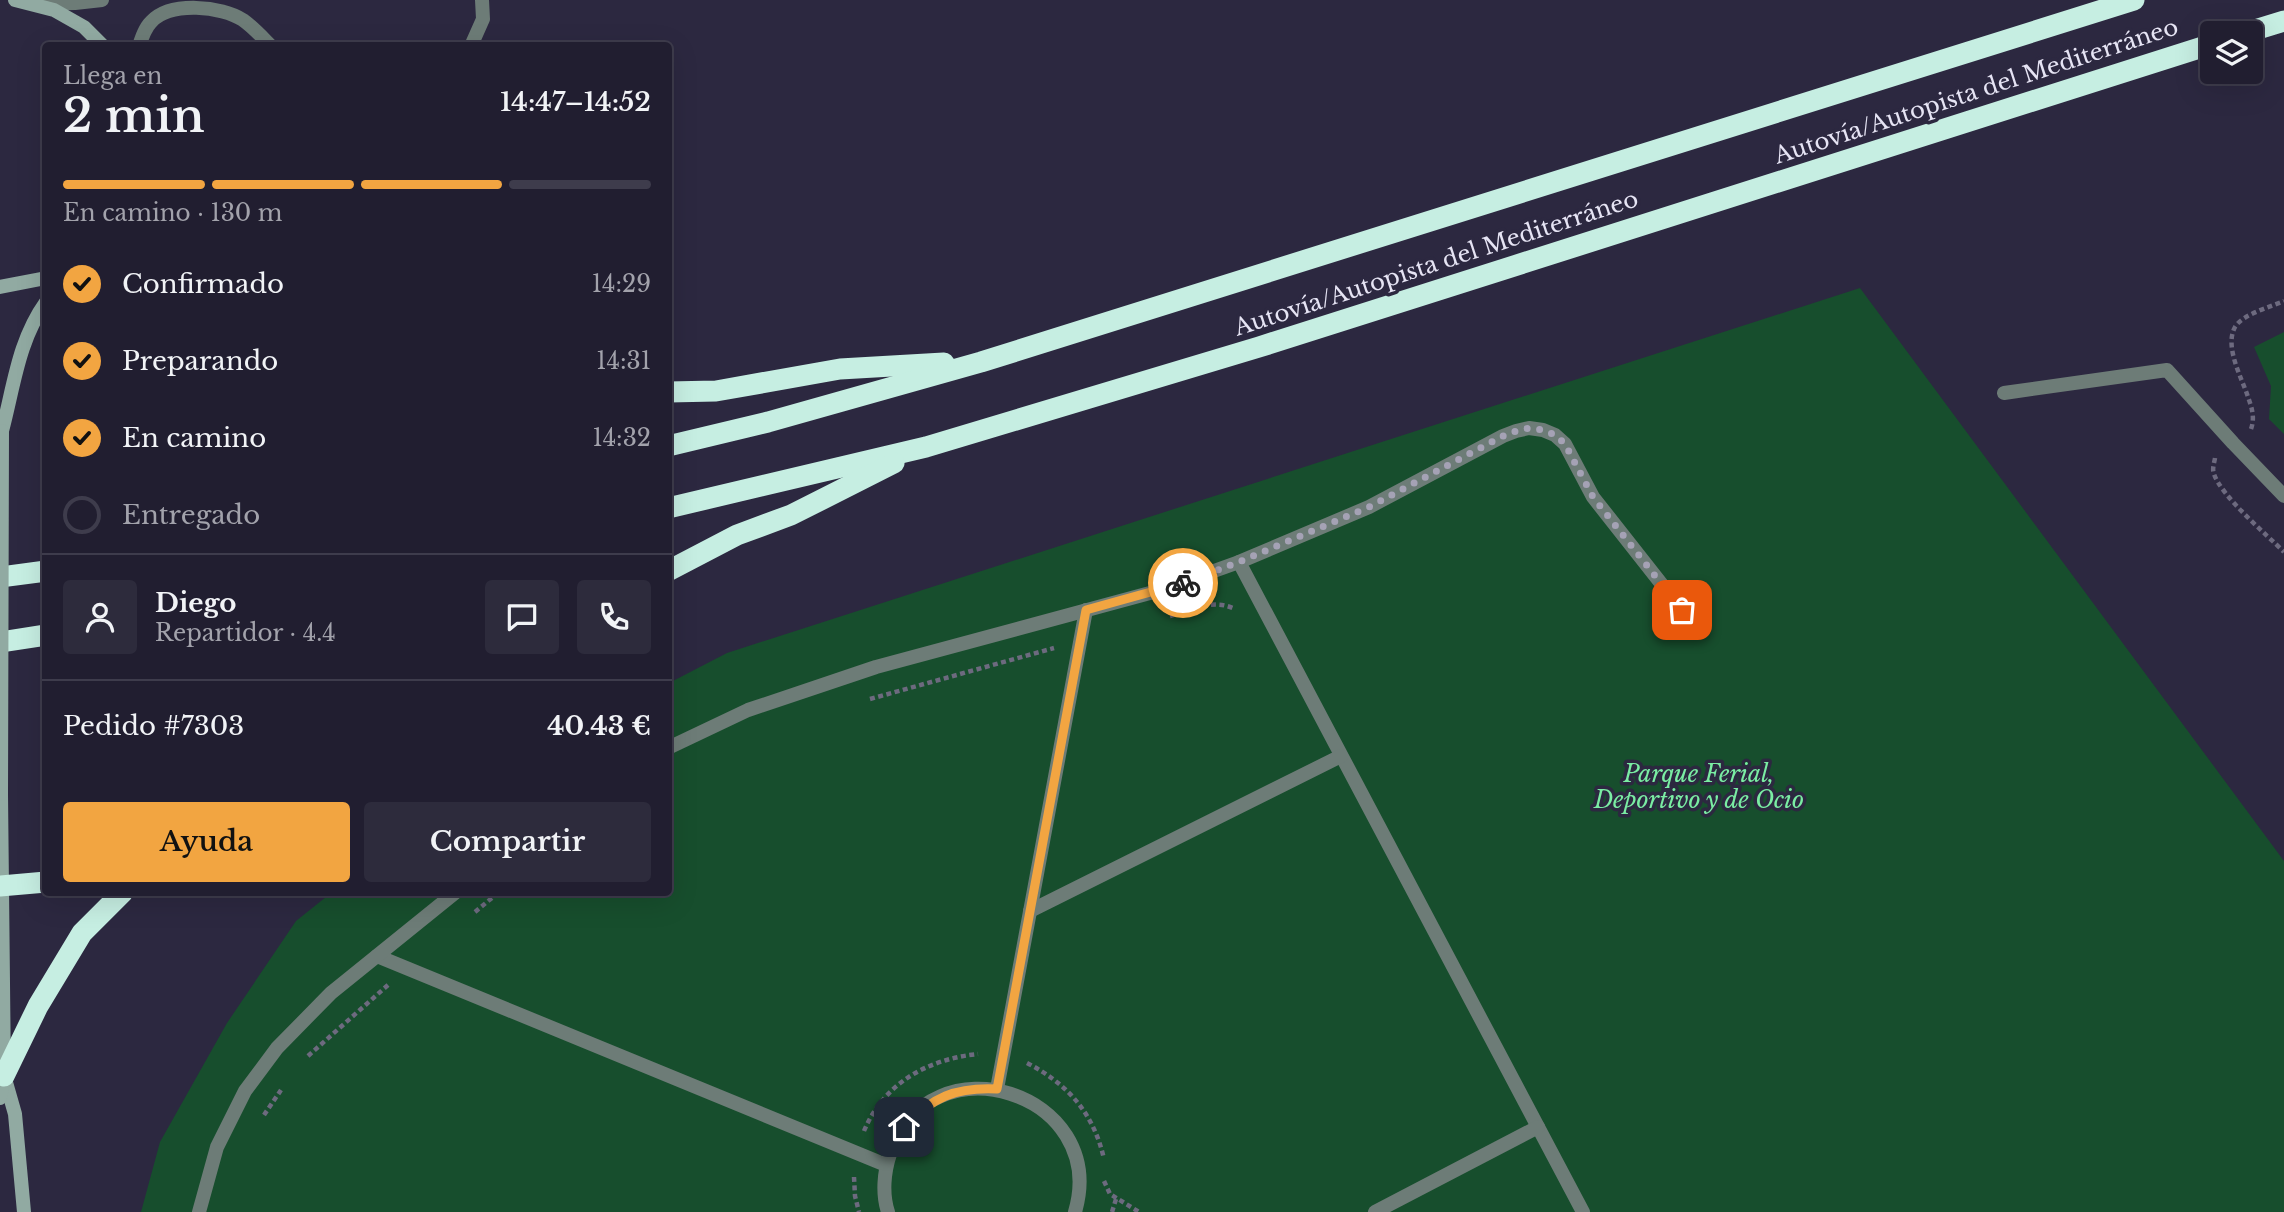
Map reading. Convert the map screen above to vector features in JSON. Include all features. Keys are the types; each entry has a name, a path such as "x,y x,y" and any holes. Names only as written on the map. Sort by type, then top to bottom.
{"highway":[{"name":"Autovía/Autopista del Mediterráneo","path":"672,445 768,422 982,362 2134,0"},
{"path":"2263,27 2284,21"},
{"name":"Autovía/Autopista del Mediterráneo","path":"672,507 926,447 1259,348 2200,48"},
{"path":"672,392 716,391 839,369 982,362"},
{"path":"672,569 737,535 791,515 926,447"},
{"path":"0,577 42,571"},
{"path":"0,642 42,636"},
{"path":"1,886 42,883"},
{"path":"2,1074 38,1006 82,933 119,896"}],"main road":[{"path":"23,2 64,15 84,27 99,42"},
{"path":"0,287 42,279"},
{"path":"0,1098 1,427 20,353 29,328 42,308"},
{"path":"2,1074 15,1114 24,1212"}],"street":[{"path":"23,2 75,3 102,0"},
{"path":"473,42 483,19 482,0"},
{"path":"141,42 152,20 165,13 180,8 213,4 244,20 267,42"},
{"path":"2004,393 2167,370 2284,496"},
{"path":"672,746 748,710 876,667 1161,590 1239,562 1369,507 1503,436 1529,428 1555,435 1565,444 1593,497 1682,610"},
{"path":"1239,562 1583,1212"},
{"path":"997,1089 1086,610"},
{"path":"1030,911 1341,756"},
{"path":"199,1212 217,1147 245,1091 277,1048 331,993 451,896"},
{"path":"377,956 886,1165"},
{"path":"888,1212 884,1186 886,1165 893,1145 904,1127 918,1112 936,1100 955,1092 976,1088 997,1089 1018,1095 1054,1120 1067,1138 1075,1158 1079,1180 1074,1212"},
{"path":"1375,1212 1538,1127"}],"path":[{"path":"470,915 494,896"},
{"path":"302,1061 408,968"},
{"path":"258,1124 287,1082"},
{"path":"1104,1180 1105,1187 1116,1199 1139,1212"},
{"path":"1112,1212 1116,1199"}],"green space":[{"name":"Parque Ferial, Deportivo y de Ocio","path":"1860,288 2284,861 2284,1212 141,1212 160,1142 227,1023 296,921 327,896 672,896 672,681 727,653"},
{"path":"2284,332 2284,434 2269,419 2271,386 2254,347"}],"way so far":[{"path":"1183,583 1369,507 1503,436 1529,428 1555,435 1565,444 1593,497 1682,610"}],"route":[{"path":"904,1127 918,1112 955,1092 976,1088 997,1089 1086,610 1183,583"}]}
